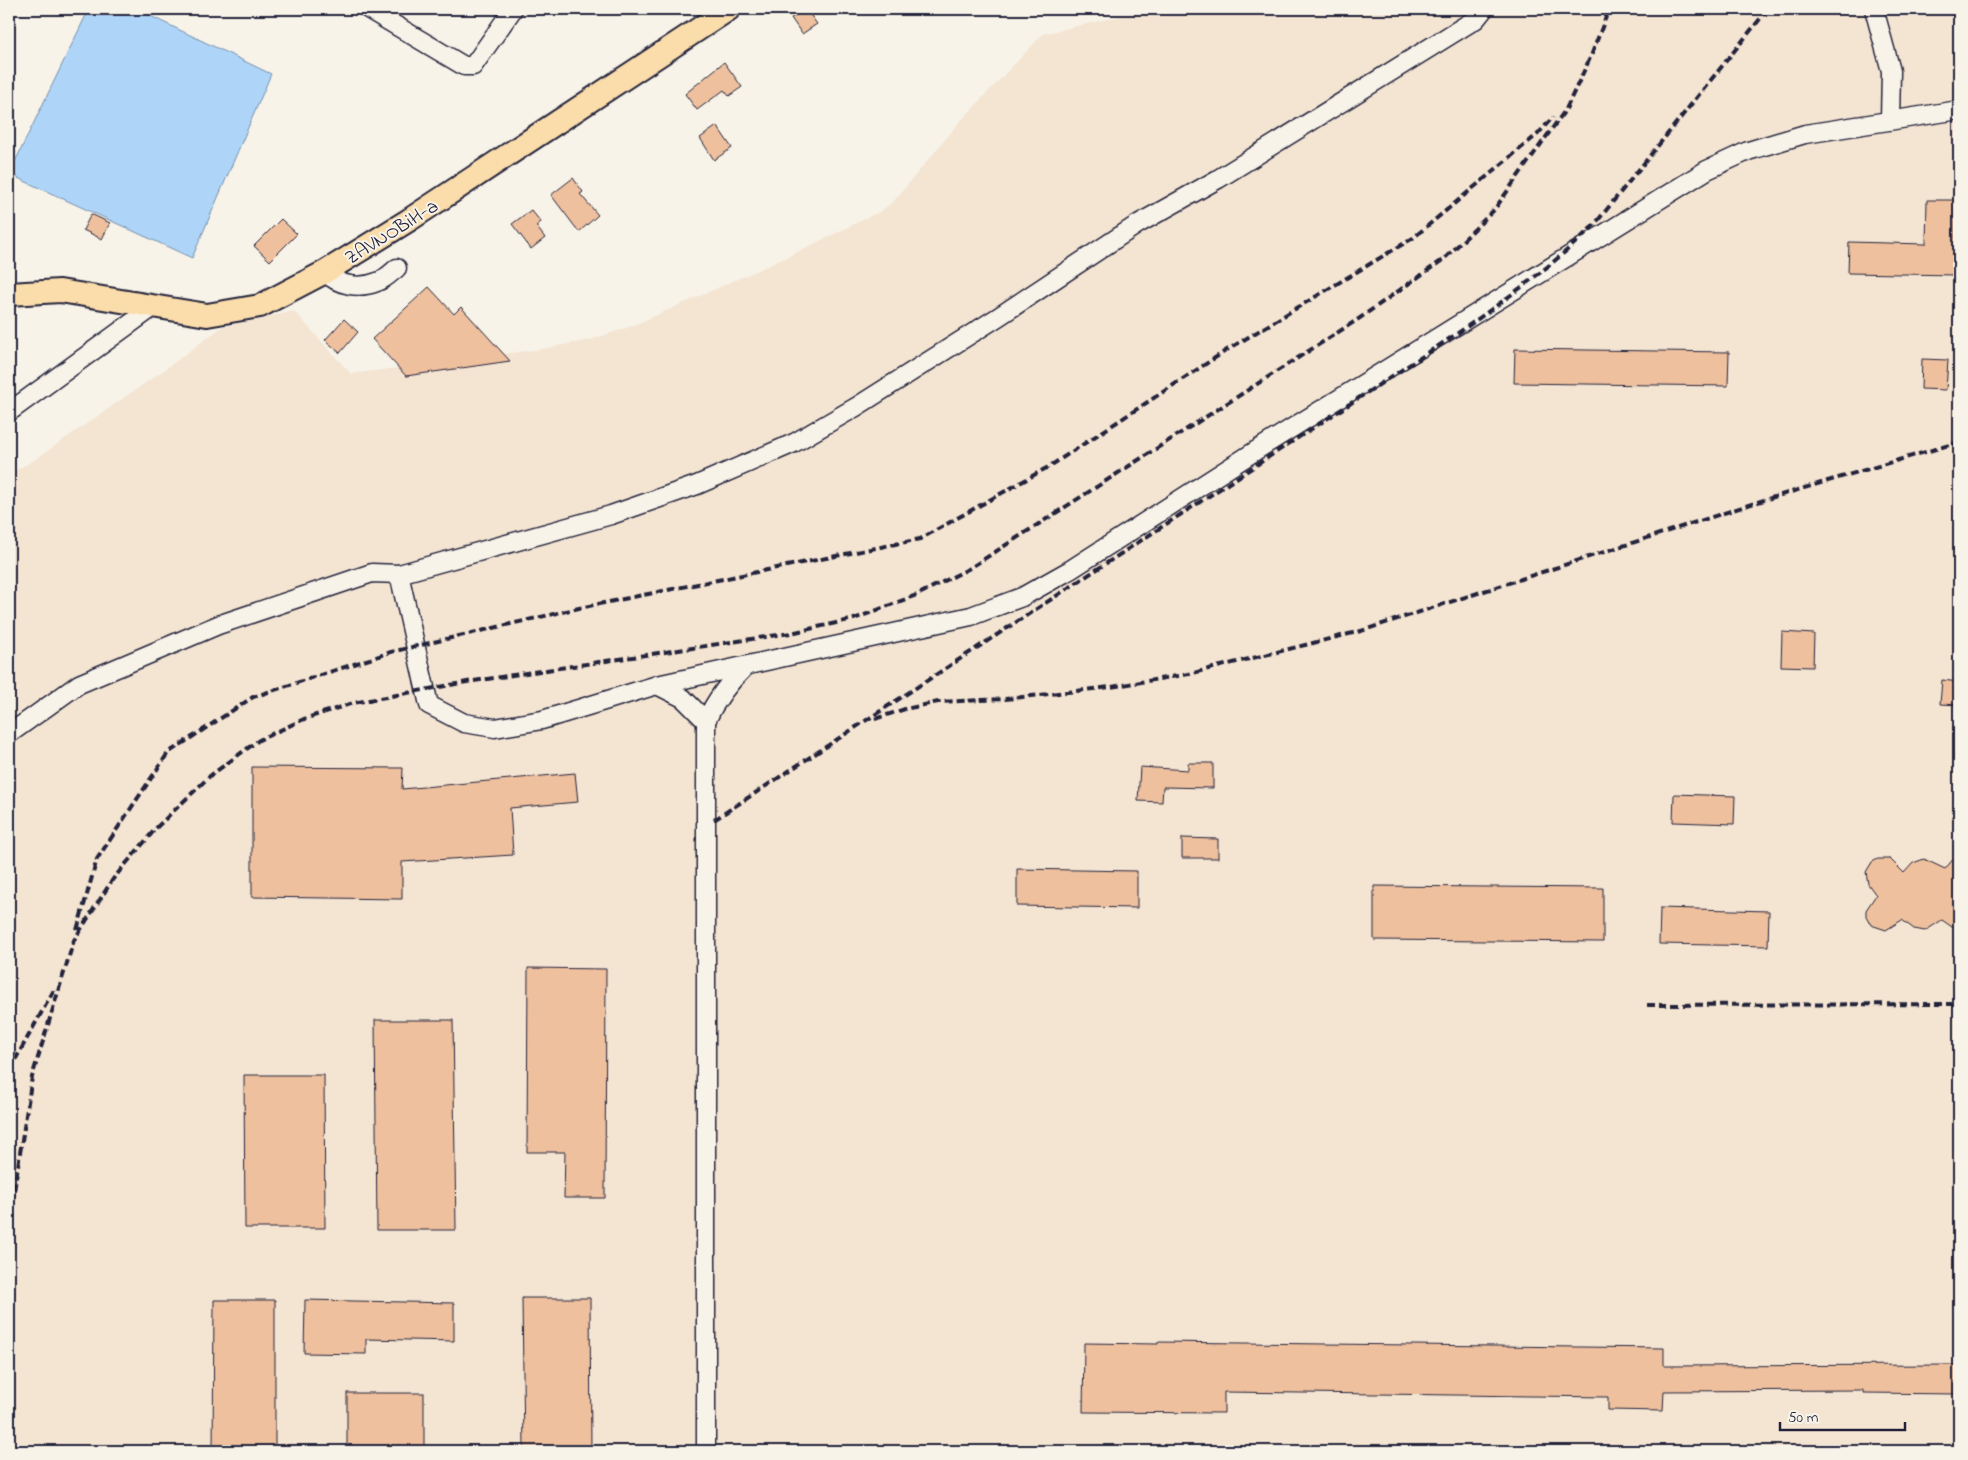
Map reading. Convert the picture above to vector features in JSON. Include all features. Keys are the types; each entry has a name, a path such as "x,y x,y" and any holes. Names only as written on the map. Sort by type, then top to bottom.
{"main road":[{"name":"ZAVNOBiH-a","path":"9,294 60,291 156,305 207,315 260,306 325,272 410,220 729,9"}],"street":[{"path":"368,9 464,66 473,66 512,9"},
{"path":"9,734 79,684 218,625 372,573 399,574 611,515 697,485 794,443 856,408 1138,224 1218,179 1476,19 1484,9"},
{"path":"1874,9 1891,71 1890,120"},
{"path":"399,574 429,705 464,723 494,728 542,720 657,685 971,616 1022,597 1070,570 1272,440 1706,170 1748,151 1805,134 1959,110"},
{"path":"325,272 340,283 363,285 378,282 397,268"},
{"path":"9,412 156,305"},
{"path":"706,1451 706,721 717,697 731,680 748,665"},
{"path":"657,685 683,698 706,721"}],"shaded area":[{"path":"1151,9 1959,9 1959,1451 9,1451 9,474 33,461 164,370 222,327 294,311 351,374 542,349 590,340 632,326 783,259 881,211 894,201 958,124 1043,34"}],"water":[{"path":"89,9 136,9 271,74 192,258 9,174"}],"building":[{"path":"806,9 817,24 802,34 791,18"},
{"path":"724,62 742,87 729,96 724,90 697,110 685,94"},
{"path":"717,126 732,148 714,160 700,138"},
{"path":"573,178 583,192 580,194 598,215 579,232 551,195"},
{"path":"1927,200 1956,200 1955,275 1848,273 1849,242 1926,244"},
{"path":"531,210 541,222 536,226 545,238 531,249 512,224"},
{"path":"91,214 110,223 102,239 83,230"},
{"path":"281,219 297,234 270,261 254,246"},
{"path":"429,287 454,314 461,307 510,361 406,376 372,339"},
{"path":"344,319 358,332 340,353 325,340"},
{"path":"1515,349 1729,352 1728,386 1514,383"},
{"path":"1922,359 1948,360 1946,390 1921,389"},
{"path":"1782,632 1814,634 1813,667 1781,666"},
{"path":"1942,680 1959,682 1959,705 1940,704"},
{"path":"1188,763 1213,763 1213,788 1163,787 1162,802 1138,801 1140,767 1188,770"},
{"path":"252,767 403,768 402,789 575,773 578,802 510,808 513,855 402,862 402,899 252,897"},
{"path":"1674,794 1735,796 1734,824 1673,822"},
{"path":"1182,838 1218,839 1218,858 1182,858"},
{"path":"1959,852 1959,932 1942,920 1925,931 1914,929 1902,920 1886,930 1871,925 1866,916 1866,910 1876,895 1868,884 1866,872 1872,862 1878,859 1890,859 1904,873 1913,863 1924,859 1945,869"},
{"path":"1017,869 1137,871 1137,908 1017,906"},
{"path":"1374,886 1603,888 1603,942 1374,940"},
{"path":"1660,908 1769,911 1768,946 1659,944"},
{"path":"528,968 606,969 605,1198 564,1198 565,1152 527,1152"},
{"path":"375,1020 453,1020 456,1230 377,1230"},
{"path":"244,1075 324,1075 325,1228 245,1228"},
{"path":"522,1298 590,1298 591,1451 524,1451"},
{"path":"214,1300 275,1300 275,1451 213,1451"},
{"path":"305,1300 454,1303 454,1341 366,1339 366,1354 304,1353"},
{"path":"1158,1342 1664,1348 1664,1366 1959,1365 1959,1394 1863,1393 1863,1390 1664,1391 1663,1411 1608,1410 1608,1397 1224,1392 1224,1413 1083,1412 1084,1343 1158,1344"},
{"path":"347,1393 424,1393 424,1451 347,1451"}],"railway":[{"path":"9,1249 11,1210 32,1077 74,940 113,879 158,826 211,775 259,740 304,719 353,703 467,682 791,633 854,619 919,594 970,568 1357,320 1444,259 1494,210 1566,109 1591,56 1609,9"},
{"path":"714,820 1458,333 1529,282 1595,224 1768,9"},
{"path":"77,930 97,859 168,753 253,697 391,652 579,608 920,539 1050,466 1227,350 1413,238 1538,134 1553,117"},
{"path":"875,719 905,709 938,702 1005,699 1111,687 1189,674 1361,631 1764,500 1959,442"},
{"path":"9,1071 54,990"},
{"path":"1647,1005 1959,1004"}]}
